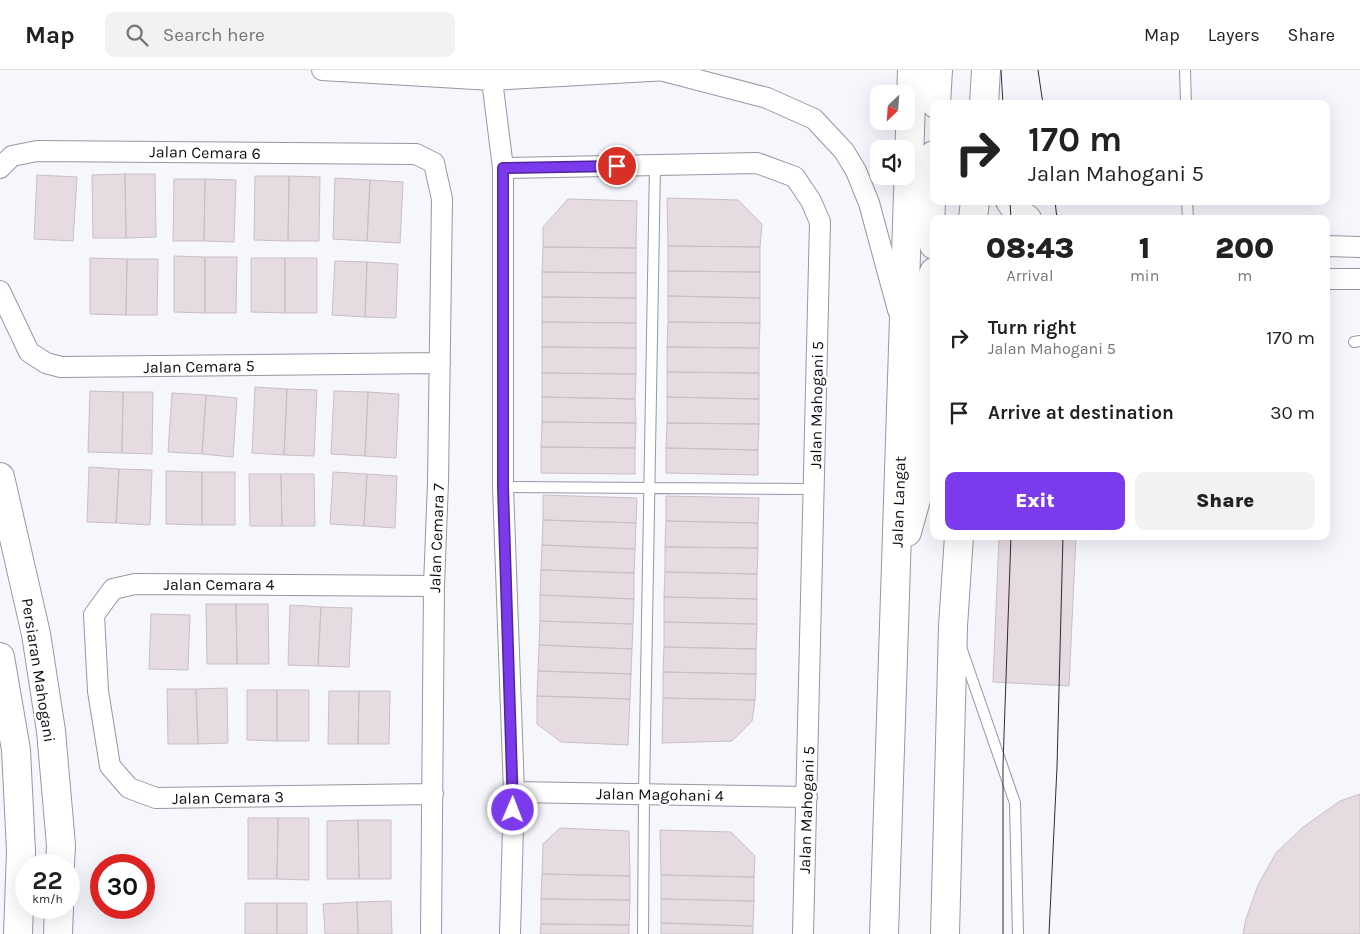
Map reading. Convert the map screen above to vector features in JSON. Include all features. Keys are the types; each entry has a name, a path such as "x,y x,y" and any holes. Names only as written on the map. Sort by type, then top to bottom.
{"main road":[{"name":"Jalan Langat","path":"884,934 912,70"},
{"path":"936,100 938,70"},
{"path":"984,100 986,70"},
{"path":"1013,205 1022,215"},
{"path":"896,572 917,496 927,295 930,285"},
{"name":"Persiaran Mahogani","path":"0,477 37,644 51,731 60,854"},
{"path":"945,934 953,626 959,540"},
{"path":"0,657 16,750 21,850 18,934"},
{"path":"58,934 59,919"}],"street":[{"path":"322,70 492,80 666,70 767,98 814,119 844,150 856,171 869,203 898,307 903,355"},
{"path":"492,80 503,168 503,487 514,792 510,934"},
{"name":"Jalan Cemara 6","path":"0,168 12,156 37,151 416,154"},
{"name":"Jalan Cemara 7","path":"416,154 434,163 442,199 434,586 431,934"},
{"name":"Jalan Mahogani 5","path":"503,168 757,164 795,177 811,201 820,222 803,934"},
{"path":"1330,246 1360,247"},
{"path":"1330,279 1360,279"},
{"name":"Jalan Cemara 5","path":"0,291 29,352 46,363 61,367 440,363"},
{"name":"Jalan Cemara 4","path":"98,691 94,615 113,589 135,584 434,586"},
{"name":"Jalan Cemara 3","path":"98,691 110,766 129,788 156,798 433,794"},
{"name":"Jalan Magohani 4","path":"514,792 807,797"}],"lane":[{"path":"1185,70 1186,100"},
{"path":"643,934 655,165"},
{"path":"503,487 814,489"},
{"path":"953,626 1015,803 1018,934"}],"building":[{"path":"125,174 126,238 93,238 92,175"},
{"path":"125,174 155,174 156,237 126,238"},
{"path":"37,175 77,177 73,241 34,239"},
{"path":"255,176 289,176 288,241 254,240"},
{"path":"289,176 320,177 319,241 288,241"},
{"path":"335,178 370,180 367,241 333,239"},
{"path":"174,179 205,179 204,241 173,241"},
{"path":"205,179 236,180 234,242 204,241"},
{"path":"370,180 403,182 400,243 367,241"},
{"path":"667,198 738,200 762,224 760,247 668,246"},
{"path":"568,199 637,201 636,248 543,247 543,227"},
{"path":"668,246 760,247 760,272 668,271"},
{"path":"543,247 636,248 636,273 542,272"},
{"path":"174,256 205,257 205,313 174,312"},
{"path":"205,257 237,257 236,313 205,313"},
{"path":"90,258 127,259 126,315 90,314"},
{"path":"251,258 285,258 285,313 251,312"},
{"path":"285,258 317,258 317,313 285,313"},
{"path":"127,259 158,259 157,315 126,315"},
{"path":"335,261 367,262 365,317 332,315"},
{"path":"367,262 398,264 396,318 365,317"},
{"path":"668,271 760,272 760,298 668,296"},
{"path":"542,272 636,273 636,298 542,297"},
{"path":"668,296 760,298 760,323 668,322"},
{"path":"542,297 636,298 636,323 542,322"},
{"path":"542,322 636,323 636,348 542,347"},
{"path":"668,322 760,323 759,348 667,347"},
{"path":"542,347 636,348 636,374 542,373"},
{"path":"667,347 759,348 759,373 667,372"},
{"path":"667,372 759,373 759,399 667,397"},
{"path":"542,373 636,374 635,399 542,397"},
{"path":"255,387 287,389 284,455 252,453"},
{"path":"287,389 317,390 314,456 284,455"},
{"path":"90,391 123,392 122,453 88,452"},
{"path":"334,391 368,392 365,456 331,454"},
{"path":"123,392 153,392 152,454 122,453"},
{"path":"368,392 399,394 396,458 365,456"},
{"path":"172,393 206,395 202,454 168,452"},
{"path":"206,395 237,398 233,457 202,454"},
{"path":"542,397 635,399 636,423 542,422"},
{"path":"667,397 759,399 759,424 667,423"},
{"path":"542,422 636,423 635,448 541,447"},
{"path":"667,423 759,424 758,450 666,448"},
{"path":"541,447 635,448 635,474 541,473"},
{"path":"666,448 758,450 758,475 666,473"},
{"path":"89,467 119,469 116,523 87,522"},
{"path":"119,469 152,470 150,525 116,523"},
{"path":"166,471 202,472 202,525 166,524"},
{"path":"202,472 235,472 235,525 202,525"},
{"path":"333,472 367,474 364,526 330,524"},
{"path":"249,474 281,474 282,526 250,526"},
{"path":"281,474 314,474 315,526 282,526"},
{"path":"367,474 397,476 395,528 364,526"},
{"path":"543,495 637,498 636,523 543,520"},
{"path":"666,496 759,498 758,523 666,521"},
{"path":"543,520 636,523 635,549 542,545"},
{"path":"666,521 758,523 758,548 665,547"},
{"path":"999,540 1076,540 1069,686 993,682"},
{"path":"542,545 635,549 634,573 541,570"},
{"path":"665,547 758,548 757,574 665,572"},
{"path":"541,570 634,573 634,599 540,595"},
{"path":"665,572 757,574 757,599 664,597"},
{"path":"540,595 634,599 633,624 540,621"},
{"path":"664,597 757,599 757,624 664,622"},
{"path":"206,604 236,604 237,664 207,664"},
{"path":"236,604 268,604 269,664 237,664"},
{"path":"290,605 321,607 318,666 288,665"},
{"path":"321,607 352,608 349,667 318,666"},
{"path":"151,614 190,615 188,670 149,669"},
{"path":"540,621 633,624 632,649 539,645"},
{"path":"664,622 757,624 756,649 664,647"},
{"path":"539,645 632,649 631,674 538,671"},
{"path":"664,647 756,649 756,674 663,672"},
{"path":"538,671 631,674 630,699 537,696"},
{"path":"663,672 756,674 755,700 663,698"},
{"path":"227,688 228,743 198,744 196,689"},
{"path":"167,689 196,689 198,744 168,744"},
{"path":"247,690 277,690 277,741 247,740"},
{"path":"277,690 309,690 309,741 277,741"},
{"path":"329,691 359,691 358,744 328,744"},
{"path":"359,691 390,691 389,744 358,744"},
{"path":"537,696 630,699 628,745 561,742 537,724"},
{"path":"663,698 755,700 752,721 732,741 662,743"},
{"path":"1360,794 1360,934 1243,934 1246,919 1258,885 1276,853 1302,828 1340,801"},
{"path":"248,818 278,818 277,879 248,879"},
{"path":"278,818 309,818 309,880 277,879"},
{"path":"358,820 359,879 327,879 327,821"},
{"path":"358,820 391,820 391,879 359,879"},
{"path":"560,828 629,831 630,876 542,874 543,844"},
{"path":"660,830 731,832 755,856 754,877 661,875"},
{"path":"542,874 630,876 630,900 541,899"},
{"path":"661,875 754,877 754,901 661,899"},
{"path":"541,899 630,900 629,925 541,924"},
{"path":"661,899 754,901 753,926 661,923"},
{"path":"391,901 392,934 358,934 357,902"},
{"path":"357,902 358,934 325,934 323,904"},
{"path":"245,903 277,903 277,934 245,934"},
{"path":"277,903 307,903 307,934 277,934"},
{"path":"661,923 753,926 753,934 661,934"},
{"path":"541,924 629,925 629,934 540,934"}],"tram line":[{"path":"1001,70 1003,100"},
{"path":"1038,70 1042,100"},
{"path":"1010,205 1011,215"},
{"path":"1055,205 1057,215"},
{"path":"1003,934 1003,764 1011,540"},
{"path":"1049,934 1057,767 1063,540"}],"route":[{"path":"513,810 514,792 503,487 503,168 617,166"}]}
